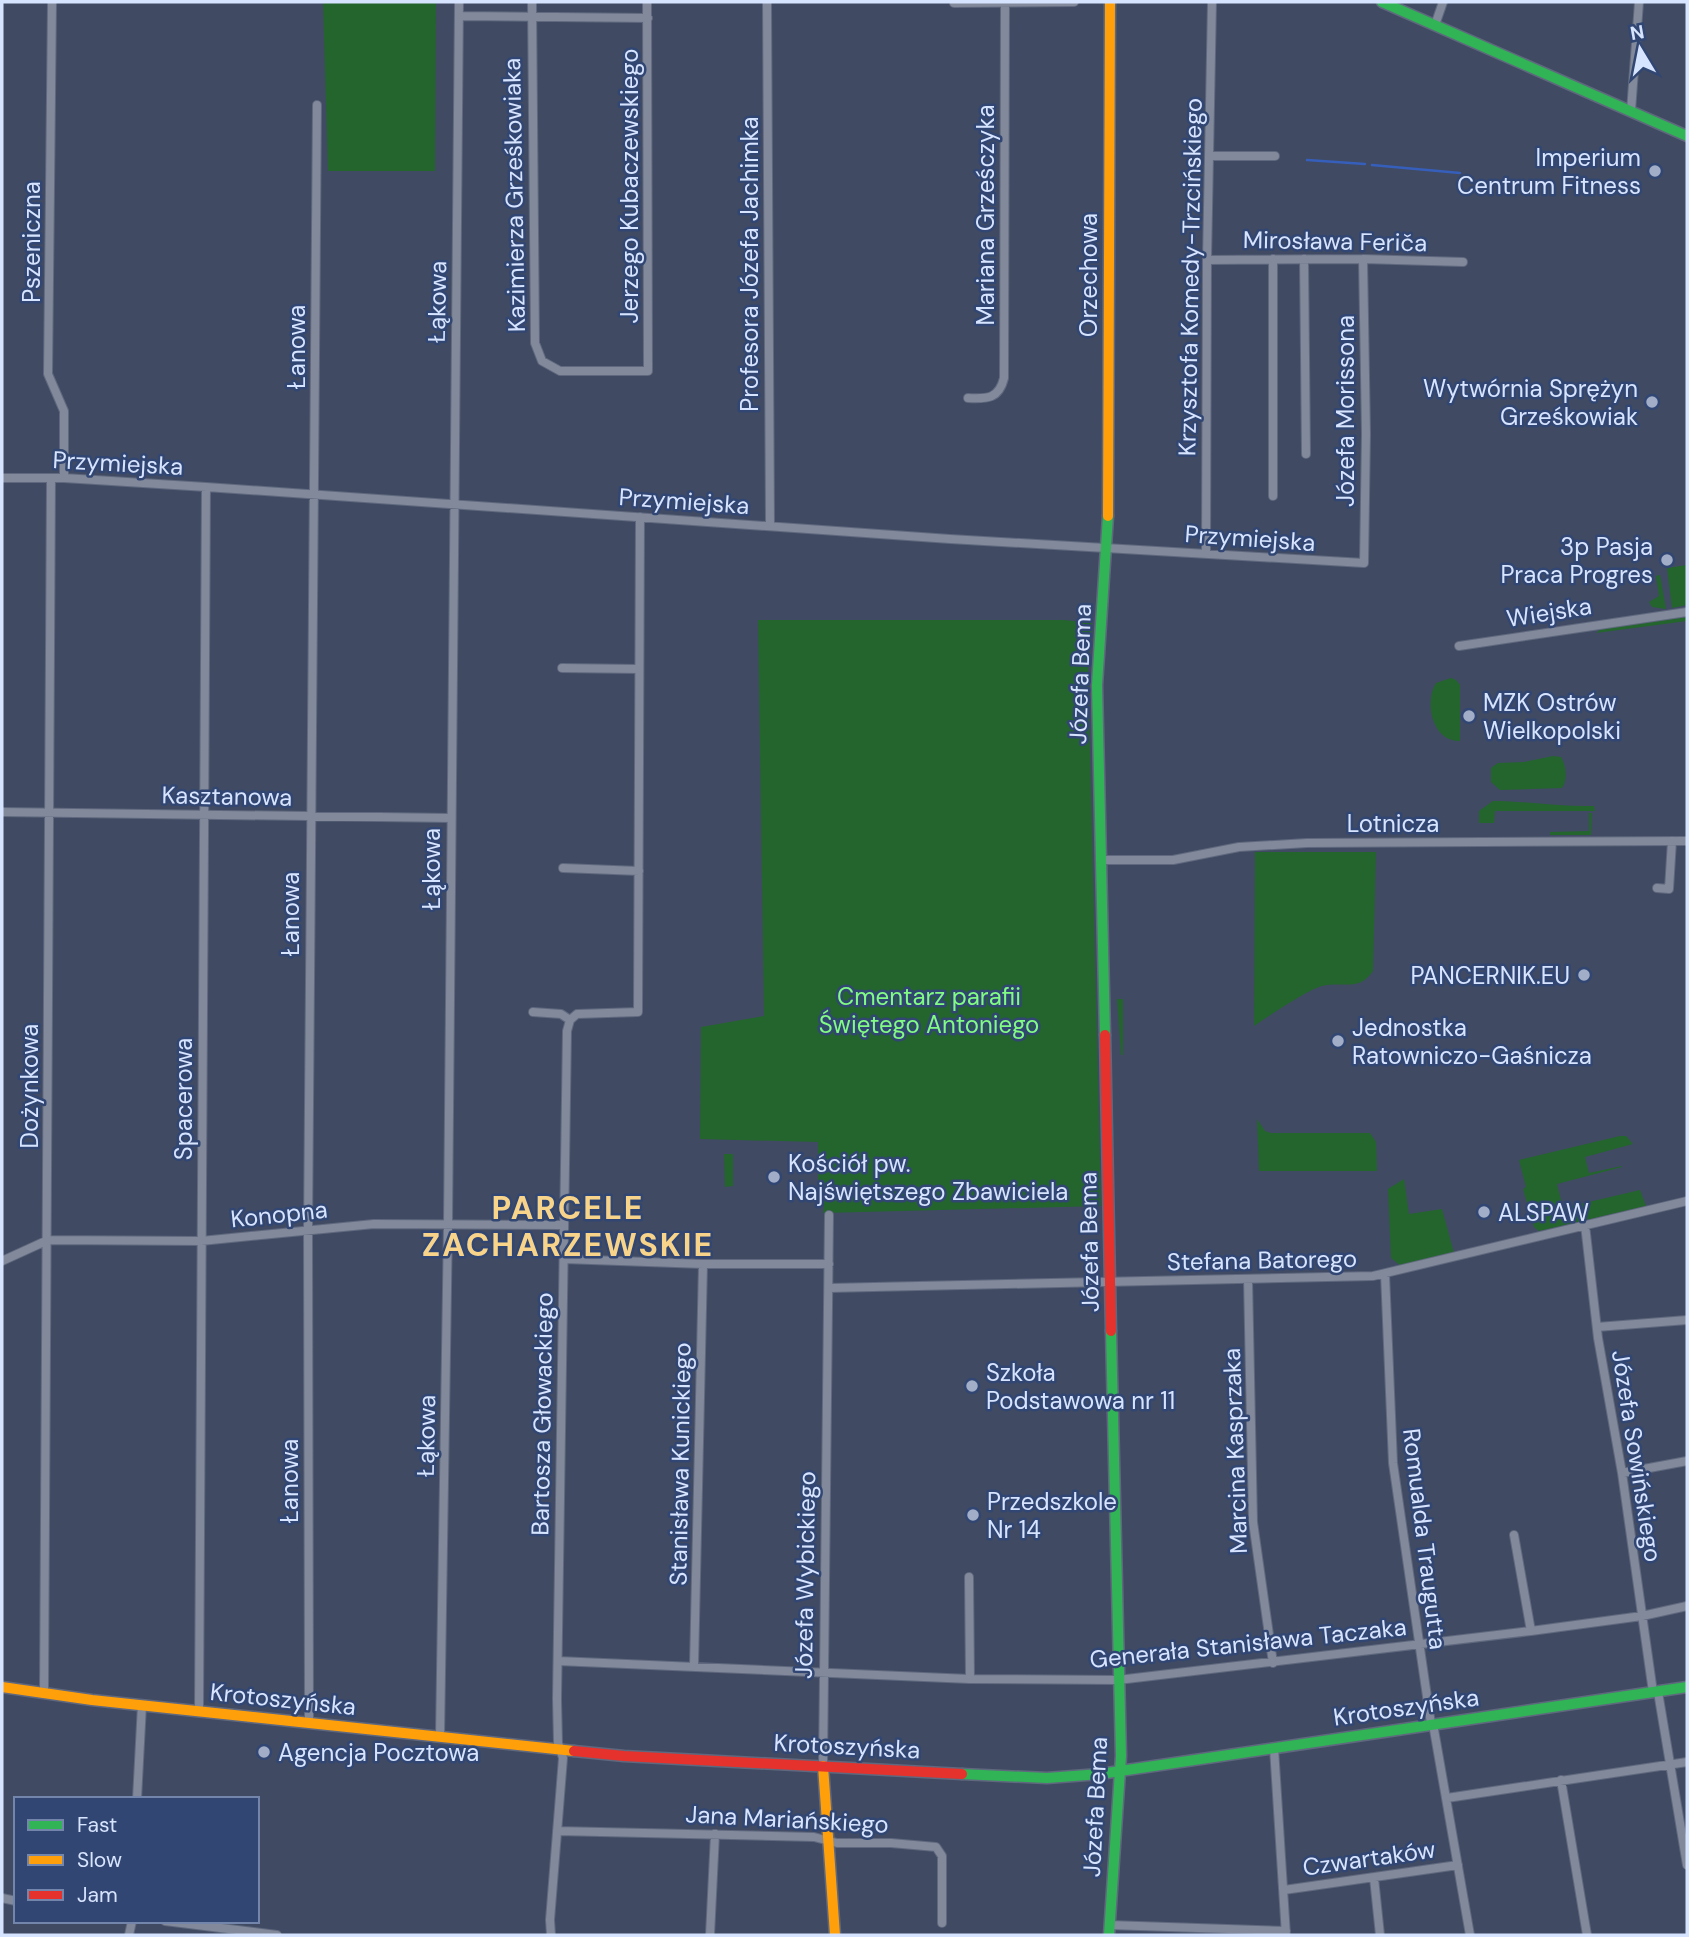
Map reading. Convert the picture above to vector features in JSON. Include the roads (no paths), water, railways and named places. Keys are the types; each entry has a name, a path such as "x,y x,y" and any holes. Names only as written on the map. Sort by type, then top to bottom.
{"street":[{"name":"Pszeniczna","path":"52,2 48,374 64,411 64,478"},
{"name":"Łąkowa","path":"440,1737 448,1224 459,2"},
{"name":"Kazimierza Grześkowiaka","path":"533,2 535,343 542,360 560,371 648,371"},
{"name":"Jerzego Kubaczewskiego","path":"647,2 648,371"},
{"name":"Profesora Józefa Jachimka","path":"767,2 770,526"},
{"path":"954,3 1074,2"},
{"name":"Orzechowa","path":"1108,548 1110,2"},
{"name":"Krzysztofa Komedy-Trzcińskiego","path":"1206,553 1207,260 1212,2"},
{"path":"1382,2 1687,136"},
{"path":"1435,25 1443,2"},
{"path":"1631,111 1639,2"},
{"name":"Mariana Grześczyka","path":"968,398 990,398 996,395 1004,378 1005,4"},
{"path":"459,16 648,18"},
{"name":"Łanowa","path":"309,1723 310,817 317,105"},
{"path":"1211,156 1275,156"},
{"path":"1273,259 1273,496"},
{"path":"1304,259 1306,454"},
{"name":"Mirosława Feriča","path":"1207,260 1363,259 1463,262"},
{"name":"Józefa Morissona","path":"1363,259 1366,434 1364,564"},
{"name":"Przymiejska","path":"2,478 64,478 454,506 1364,564"},
{"name":"Dożynkowa","path":"44,1694 51,478"},
{"name":"Spacerowa","path":"199,1711 206,487"},
{"path":"533,1012 561,1014 570,1020 577,1014 638,1012 640,517"},
{"name":"Józefa Bema","path":"1108,548 1097,685 1121,1770 1109,1930"},
{"name":"Wiejska","path":"1459,646 1687,612"},
{"path":"562,668 639,669"},
{"name":"Kasztanowa","path":"2,812 451,818"},
{"path":"1657,888 1669,889 1672,841"},
{"name":"Lotnicza","path":"1101,860 1173,860 1239,847 1307,843 1687,841"},
{"path":"563,868 639,871"},
{"name":"Bartosza Głowackiego","path":"551,1935 563,1758 559,1750 558,1661 563,1225 567,1031 570,1020"},
{"name":"Stefana Batorego","path":"829,1288 1111,1283 1385,1274 1687,1201"},
{"name":"Józefa Wybickiego","path":"829,1215 822,1766 835,1935"},
{"name":"Konopna","path":"2,1261 48,1241 201,1241 374,1224 563,1225"},
{"name":"Józefa Sowińskiego","path":"1585,1225 1597,1327 1622,1473 1642,1616 1687,1866"},
{"path":"564,1259 703,1264 829,1264"},
{"name":"Stanisława Kunickiego","path":"694,1666 703,1264"},
{"name":"Romualda Traugutta","path":"1385,1274 1391,1438 1419,1644 1471,1935"},
{"name":"Marcina Kasprzaka","path":"1248,1279 1253,1522 1273,1663"},
{"path":"1597,1327 1687,1320"},
{"path":"1622,1473 1687,1461"},
{"path":"1514,1535 1531,1631"},
{"path":"970,1577 970,1679"},
{"name":"Generała Stanisława Taczaka","path":"558,1661 970,1679 1118,1680 1531,1631 1642,1616 1687,1606"},
{"name":"Krotoszyńska","path":"2,1687 44,1694 559,1750 711,1762 1047,1778 1121,1770 1687,1688"},
{"path":"138,1797 142,1704"},
{"path":"1109,1930 1286,1933 1274,1748"},
{"path":"1447,1798 1687,1762"},
{"path":"1560,1780 1587,1935"},
{"name":"Jana Mariańskiego","path":"557,1831 814,1837 936,1847 942,1856 942,1923"},
{"path":"710,1935 715,1834"},
{"name":"Czwartaków","path":"1284,1890 1458,1865"},
{"path":"1374,1878 1380,1935"},
{"path":"181,1923 277,1935"}],"waterway":[{"path":"1307,160 1365,164"},
{"path":"1372,165 1460,173"}],"place":[{"name":"Imperium Centrum Fitness","path":"1655,171"},
{"name":"Wytwórnia Sprężyn Grześkowiak","path":"1652,402"},
{"name":"3p Pasja Praca Progres","path":"1667,560"},
{"name":"MZK Ostrów Wielkopolski","path":"1469,716"},
{"name":"PANCERNIK.EU","path":"1584,975"},
{"name":"Jednostka Ratowniczo-Gaśnicza","path":"1338,1041"},
{"name":"Kościół pw. Najświętszego Zbawiciela","path":"774,1177"},
{"name":"ALSPAW","path":"1484,1212"},
{"name":"Szkoła Podstawowa nr 11","path":"972,1386"},
{"name":"Przedszkole Nr 14","path":"973,1515"},
{"name":"Agencja Pocztowa","path":"264,1752"}],"district":[{"name":"PARCELE ZACHARZEWSKIE","path":"568,1226"}],"park label":[{"name":"Cmentarz parafii Świętego Antoniego","path":"929,1010"}]}
